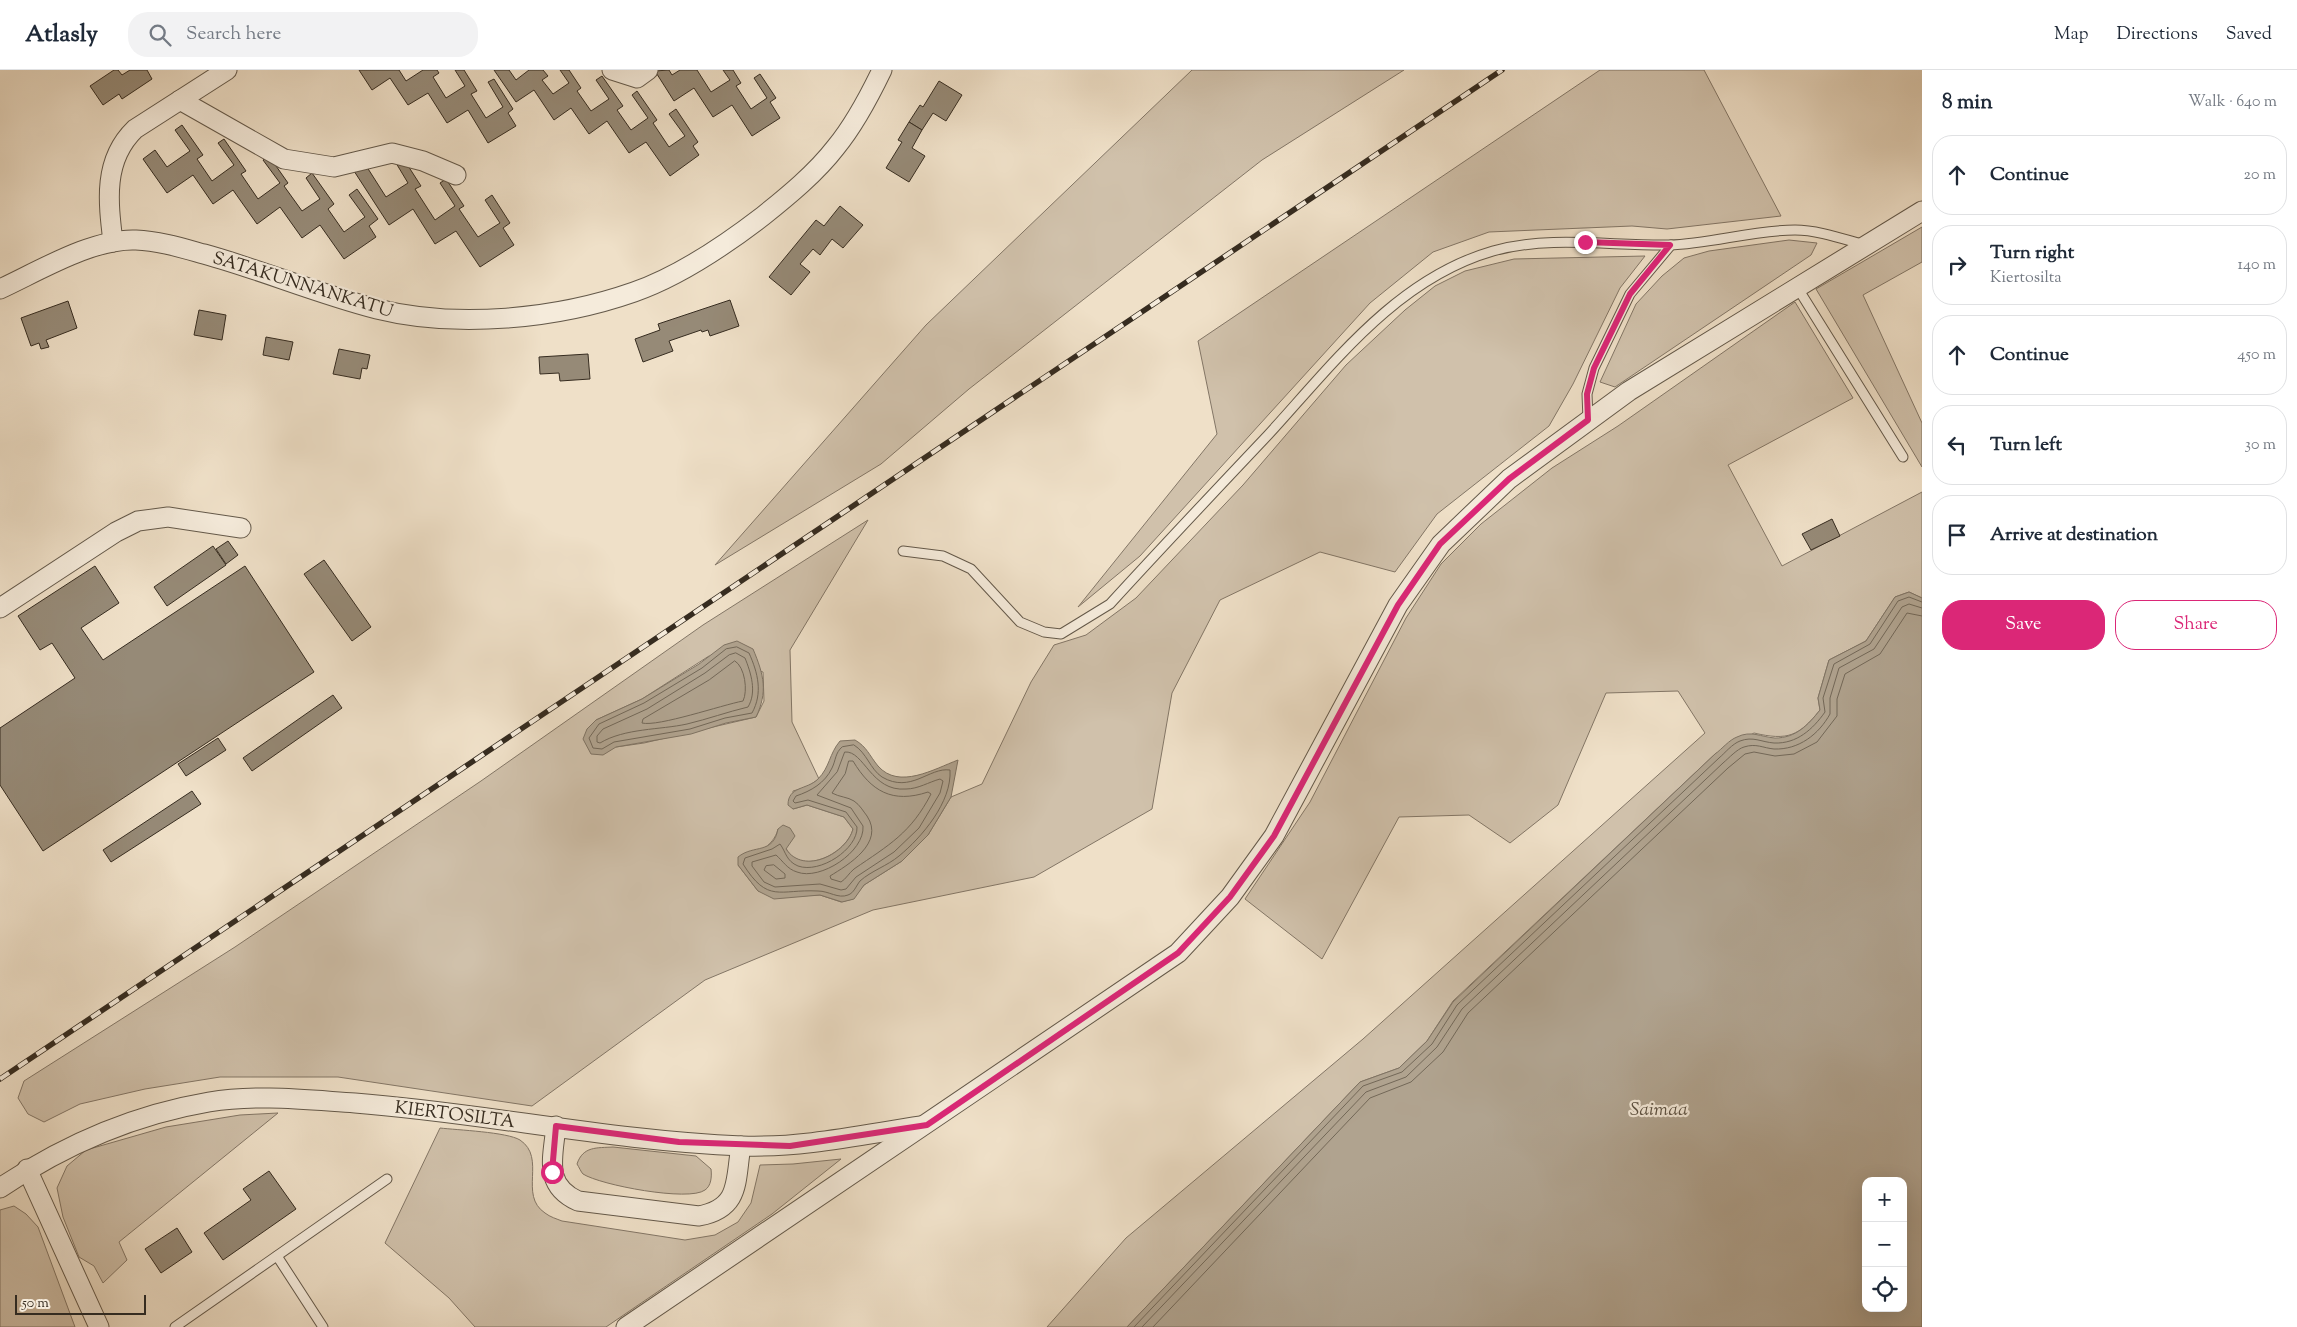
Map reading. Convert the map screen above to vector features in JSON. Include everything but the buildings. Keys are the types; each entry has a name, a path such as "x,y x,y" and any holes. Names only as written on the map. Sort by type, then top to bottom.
{"street":[{"path":"113,242 108,202 110,173 116,153 125,139 135,129 226,70"},
{"path":"612,70 637,78 648,70"},
{"name":"SATAKUNNANKATU","path":"0,289 75,254 113,242 134,240 168,244 225,260 377,309 416,315 510,318 599,303 636,292 682,270 735,238 784,199 836,148 869,97 882,70"},
{"path":"180,100 284,159 334,167 392,154 423,161 456,175"},
{"path":"626,1327 927,1125 1178,953 1230,897 1274,836 1398,605 1440,544 1509,479 1629,390 1922,211"},
{"path":"0,608 116,532 138,521 168,517 241,528"},
{"name":"KIERTOSILTA","path":"0,1188 27,1169 84,1139 125,1123 165,1111 211,1102 299,1099 406,1107 679,1142 741,1146 790,1146 927,1125"},
{"path":"556,1126 552,1172 558,1186 567,1196 578,1201 699,1216 712,1214 723,1208 732,1198 741,1146"},
{"path":"27,1169 99,1327"}],"lane":[{"path":"903,551 943,556 971,569 1020,622 1044,632 1061,634 1110,604 1379,315 1446,269 1493,251 1540,243 1585,242 1670,245 1772,231 1797,230 1825,234 1866,246"},
{"path":"1588,420 1587,394 1594,368 1630,294 1670,245"},
{"path":"1797,288 1903,457"},
{"path":"175,1327 388,1180"},
{"path":"277,1256 323,1327"}],"shaded area":[{"path":"1192,70 1404,70 1262,160 969,389 881,464 715,565 926,325"},
{"path":"1600,70 1704,70 1781,216 1667,229 1632,226 1489,232 1433,252 1370,303 1140,556 1078,607 1217,434 1198,341"},
{"path":"1922,227 1922,262 1863,295 1922,423 1922,467 1816,289"},
{"path":"1789,240 1817,243 1811,255 1615,387 1600,382 1636,304 1662,276 1684,258 1709,251"},
{"path":"1645,256 1620,288 1573,384 1549,426 1437,514 1395,572 1320,552 1220,600 1172,693 1152,809 1034,877 873,910 705,980 532,1106 338,1077 220,1077 145,1089 80,1104 44,1122 28,1114 18,1098 24,1081 235,947 481,781 703,625 868,520 790,650 792,722 819,779 807,787 793,791 793,809 807,805 844,817 853,829 850,837 837,851 828,856 819,860 801,861 790,854 778,829 768,846 738,865 758,891 797,896 820,895 841,902 853,899 864,885 902,861 928,835 951,797 982,784 1031,682 1054,645 1086,635 1136,598 1243,485 1346,365 1405,310 1435,286 1465,271 1514,259","holes":["709,656 763,672 764,701 756,717 644,743 616,747 596,720 642,699"]},
{"path":"1795,302 1853,398 1728,465 1782,566 1922,492 1922,598 1909,592 1895,597 1866,641 1829,660 1818,698 1820,710 1806,726 1799,731 1784,736 1754,733 1715,754 1453,1001 1427,1041 1399,1068 1360,1082 1127,1327 1047,1327 1126,1238 1363,1039 1705,733 1678,691 1606,693 1558,805 1510,843 1469,815 1399,817 1322,959 1245,899 1310,802 1406,618 1441,564 1481,524 1552,468 1618,426"},
{"path":"278,1113 119,1242 127,1260 103,1283 94,1266 79,1257 63,1217 57,1188 67,1166 86,1150 166,1127 240,1115"},
{"path":"440,1128 493,1133 520,1140 528,1148 532,1156 532,1187 537,1205 551,1217 562,1221 685,1240 715,1235 738,1222 751,1203 760,1165 841,1159 772,1214 606,1327 475,1327 449,1298 385,1243"},
{"path":"613,1147 696,1156 711,1169 710,1184 705,1190 696,1193 664,1193 607,1183 583,1174 577,1164 583,1154 591,1149"},
{"path":"14,1206 26,1214 38,1227 75,1327 0,1327 0,1210"}],"water":[{"name":"Saimaa","path":"1909,592 1922,598 1922,1327 1127,1327 1360,1082 1399,1068 1427,1041 1453,1002 1715,754 1731,740 1742,735 1751,734 1775,738 1789,736 1801,730 1811,721 1820,710 1818,698 1829,660 1866,641 1895,597"},
{"path":"737,641 753,649 762,675 762,699 756,717 726,723 691,734 616,747 603,755 591,754 583,739 587,729 596,720 642,699 699,664 724,645"},
{"path":"855,740 865,748 878,766 886,773 896,776 917,775 958,760 951,797 928,835 902,861 864,885 854,899 842,902 820,895 774,899 758,891 738,865 738,857 772,843 778,829 783,825 790,828 795,836 786,849 794,857 803,861 814,861 834,853 849,838 853,829 844,817 807,805 793,809 788,805 791,794 818,779 840,741"}],"railway":[{"path":"0,1079 1502,70"}],"route":[{"path":"552,1172 556,1126 679,1142 741,1146 790,1146 927,1125 1178,953 1230,897 1274,836 1398,605 1440,544 1509,479 1588,420 1587,394 1594,368 1630,294 1670,245 1585,242"}]}
